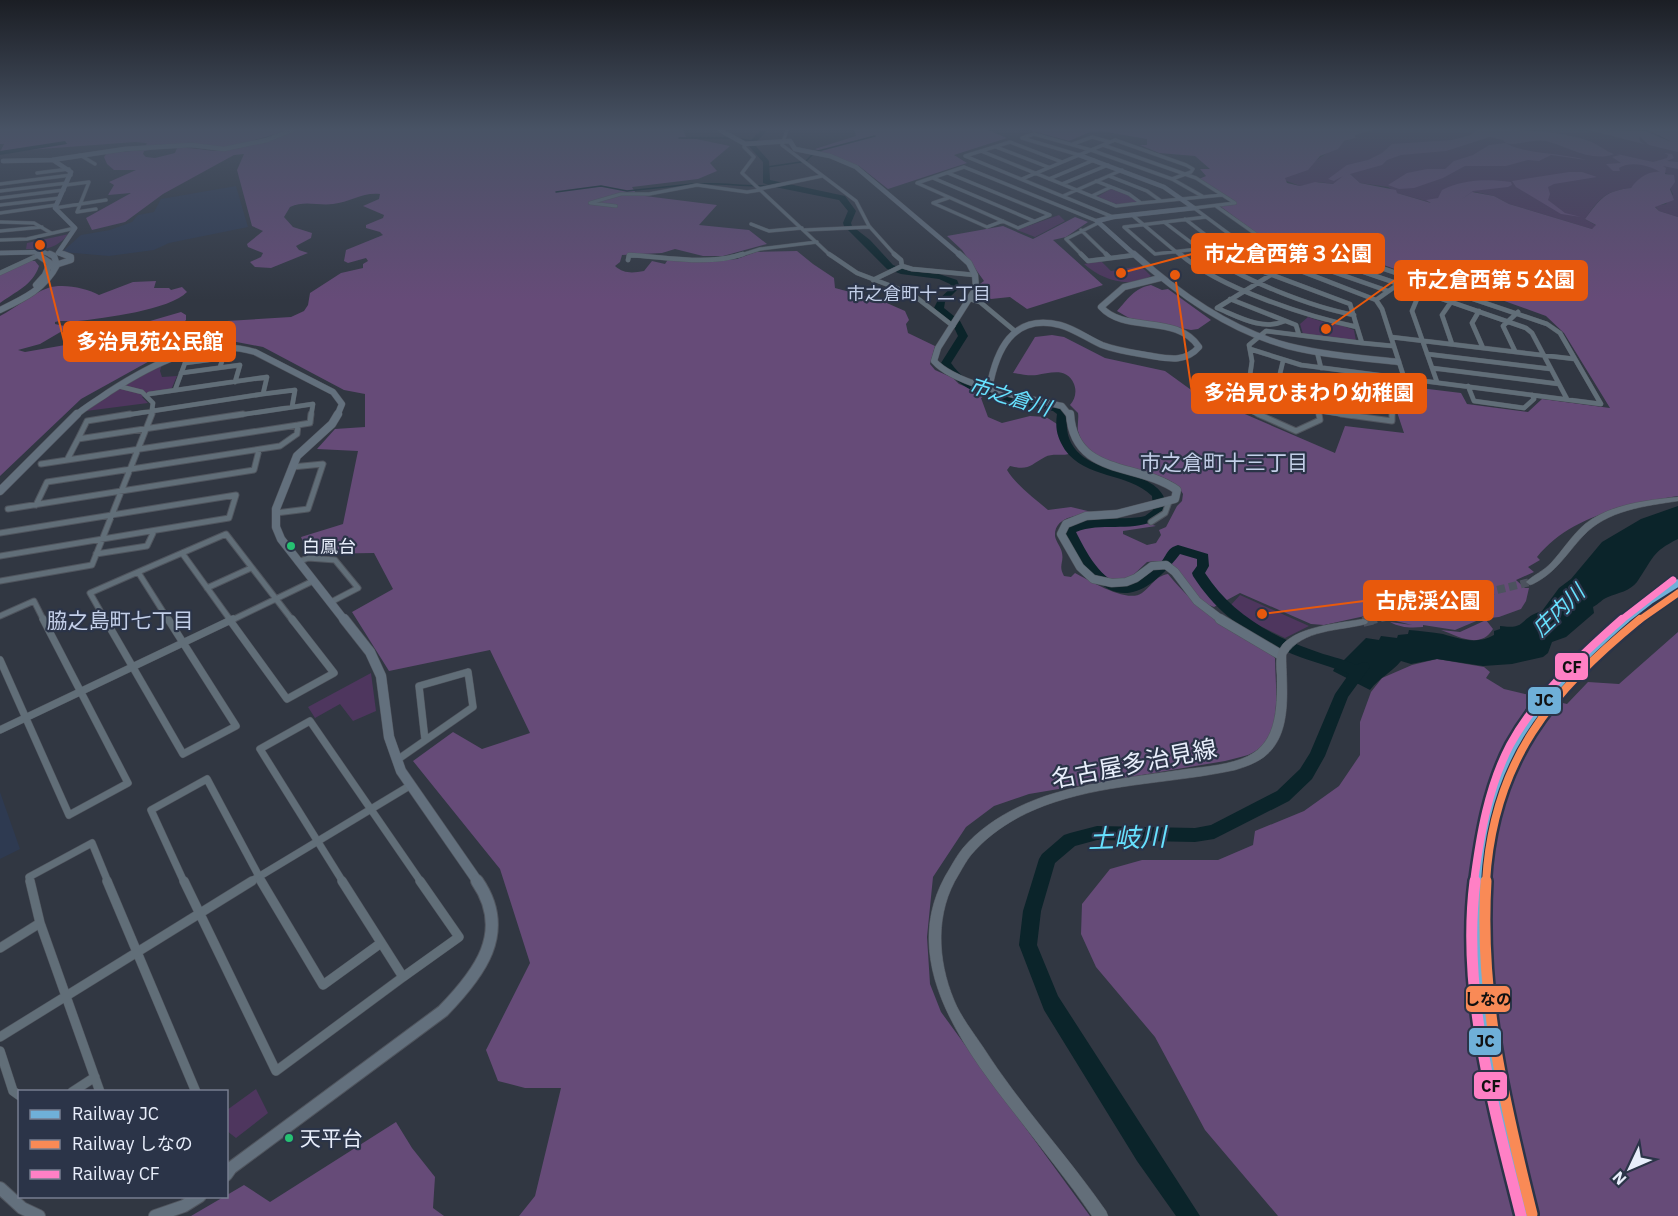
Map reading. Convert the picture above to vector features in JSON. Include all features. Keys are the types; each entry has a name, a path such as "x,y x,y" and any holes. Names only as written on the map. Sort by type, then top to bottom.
{"main road":[{"path":"1530,582 1550,571 1592,523 1637,506 1678,499"},
{"path":"1098,581 1084,570 1061,534 1062,528 1072,520 1086,516 1117,514 1169,502"},
{"path":"1283,652 1293,640 1305,635 1364,622"},
{"name":"名古屋多治見線","path":"1101,1216 990,1069 954,1012 944,990 934,948 935,923 943,891 957,865 981,836 998,822 1018,811 1074,792 1238,765 1262,753 1275,738 1279,723 1283,652"}],"street":[{"path":"52,187 2,191 0,198 61,187"},
{"path":"55,207 65,187"},
{"path":"87,187 77,212 96,209"},
{"path":"615,206 590,203 621,194 649,194 688,187"},
{"path":"709,187 747,192 771,187"},
{"path":"836,187 856,201 860,213 870,227 889,251 901,260 901,267"},
{"path":"880,187 962,256 975,275 975,288 970,299 938,348 934,361 941,370 989,389 1035,398 1067,409 1070,413 1073,434 1089,454 1115,467 1171,484 1178,495 1169,502 1165,513 1151,522"},
{"path":"926,187 1018,228 1050,215 982,187"},
{"path":"954,187 1035,221"},
{"path":"1012,187 1098,222 1160,278 1214,316 1258,336 1317,352 1398,362"},
{"path":"1041,187 1113,217"},
{"path":"1068,187 1116,206 1222,195"},
{"path":"1063,196 1083,187"},
{"path":"1092,196 1111,187 1129,194 1141,203"},
{"path":"1136,187 1161,201"},
{"path":"1163,187 1259,256 1376,300 1382,309 1407,393"},
{"path":"1186,187 1203,196"},
{"path":"1135,255 1088,261 1065,239 1094,223 1113,217 1234,203 1208,187"},
{"path":"758,188 836,261 873,280 912,294 953,325"},
{"path":"966,204 997,193"},
{"path":"2,205 9,197"},
{"path":"949,197 933,203 987,227 1003,221"},
{"path":"2,205 60,198"},
{"path":"0,213 106,200"},
{"path":"0,220 13,204"},
{"path":"1216,206 1277,250 1295,260 1388,291"},
{"path":"55,207 75,228"},
{"path":"16,221 24,209"},
{"path":"1132,215 1205,273 1319,320 1358,327"},
{"path":"1206,217 1124,227 1155,254 1265,241 1293,240 1323,247 1518,312 1560,333 1601,404 1321,368 1283,361 1250,349"},
{"path":"1185,219 1242,262 1270,275 1350,304 1362,343"},
{"path":"0,220 24,220 42,226 51,233"},
{"path":"1164,222 1228,270 1334,311 1354,315"},
{"path":"751,224 767,231 870,227"},
{"path":"0,231 42,226"},
{"path":"0,240 27,238 75,228"},
{"path":"0,309 33,288 49,267 70,260 71,257 58,253 75,228"},
{"path":"1081,230 1110,258"},
{"path":"628,260 630,255 642,254 710,260 728,259 760,249 817,242"},
{"path":"1312,254 1323,247"},
{"path":"1277,250 1297,250 1312,254 1399,284"},
{"path":"0,254 43,252 54,256 57,265 54,274 41,286 0,309"},
{"path":"0,254 39,255 50,263 49,267"},
{"path":"0,273 39,255"},
{"path":"1286,321 1278,325 1254,322 1217,308 1295,260"},
{"path":"873,280 901,267 975,275"},
{"path":"1376,300 1410,276"},
{"path":"989,389 996,358 1016,332 1025,326 1052,323 1111,348 1163,358 1187,357 1199,347 1193,338 1166,327 1117,319 1109,316 1101,307 1124,287 1160,278"},
{"path":"1436,285 1414,303 1412,310 1437,382"},
{"path":"1339,300 1352,291"},
{"path":"1425,293 1507,321 1532,333 1567,399"},
{"path":"970,299 980,302 1016,332"},
{"path":"1230,300 1296,325 1299,335"},
{"path":"1451,302 1444,308 1442,315 1452,344"},
{"path":"1479,311 1472,323 1483,348"},
{"path":"1515,351 1503,328 1507,321 1518,312"},
{"path":"1318,411 1320,420 1296,430 1209,393 1232,386 1250,375 1252,361 1249,345 1266,331 1393,346"},
{"path":"1391,338 1575,359"},
{"path":"0,491 78,412 156,363 192,351 229,347 255,352 333,392 342,404 338,417 297,456 276,513 276,527 281,539 379,667 386,699 389,737 397,760 411,785 481,886 491,906 493,930 486,957 470,984 443,1011 228,1172"},
{"path":"1317,352 1321,368"},
{"path":"1427,354 1551,369"},
{"path":"175,390 185,363 223,358 220,367"},
{"path":"1262,398 1275,387 1282,377 1283,361"},
{"path":"182,373 240,365 235,382"},
{"path":"1432,368 1559,384"},
{"path":"118,386 149,394 267,377 263,394"},
{"path":"1282,377 1407,393"},
{"path":"1232,386 1290,408 1392,421 1392,406"},
{"path":"1468,386 1474,401 1494,404 1524,408 1534,399 1532,395"},
{"path":"1275,387 1290,392 1392,406 1407,393"},
{"path":"67,460 87,421 154,409 295,390 292,407"},
{"path":"0,581 92,565 154,409 155,402 149,394"},
{"path":"41,464 310,423 313,404 78,439"},
{"path":"36,505 47,482 280,446 297,434 298,425"},
{"path":"8,509 254,470 260,450"},
{"path":"276,513 308,509 323,464 292,467"},
{"path":"0,533 236,495 229,518 0,556"},
{"path":"96,554 147,546 154,531"},
{"path":"138,572 236,726 183,754 90,593 138,572 182,553 226,534 334,673 287,699 182,553"},
{"path":"298,562 308,558 335,560 358,588 331,602"},
{"path":"1098,581 1114,582 1136,579 1146,568 1162,564 1171,568 1190,594 1214,615 1283,652"},
{"path":"207,588 251,568"},
{"path":"0,730 313,581"},
{"path":"0,616 34,601 128,783 69,814 0,660"},
{"path":"397,760 473,707 468,672 419,686 425,740"},
{"path":"381,943 323,985 260,877 207,779 151,810 276,1071 459,937 373,809 310,722 260,749 316,842 403,977"},
{"path":"0,1037 411,785"},
{"path":"99,1090 40,923 29,877 92,843 136,954 195,1090"},
{"path":"0,948 40,923"},
{"path":"0,1051 13,1091 18,1095"},
{"path":"75,1090 95,1077"},
{"path":"0,1188 22,1208 39,1216"},
{"path":"155,1216 184,1206 198,1198"}],"shaded area":[{"path":"113,187 176,187 125,222 92,230 86,218 131,193 108,195"},
{"path":"236,187 248,227 169,243 154,250 109,256 62,252 81,235 110,230 132,222 138,215 154,212 161,199"},
{"path":"241,187 634,187 632,187 637,195 717,205 699,225 749,230 767,244 723,256 703,256 675,249 662,253 622,255 620,262 615,266 625,272 636,272 644,271 652,261 665,264 669,258 717,261 737,259 756,252 797,251 834,278 835,288 880,300 905,311 909,320 906,324 908,333 935,346 930,364 935,370 953,378 959,384 986,395 981,398 988,417 1002,423 1030,416 1046,417 1057,424 1069,454 1048,456 1029,466 1021,468 1010,466 1007,470 1021,487 1048,510 1071,507 1096,513 1070,517 1059,524 1056,529 1055,536 1062,553 1061,569 1064,576 1071,577 1075,573 1108,590 1135,596 1142,593 1160,577 1168,574 1203,609 1275,658 1276,698 1273,726 1268,738 1260,748 1248,755 1225,761 1029,794 994,806 966,827 933,877 927,937 930,984 941,1012 1090,1216 519,1216 535,1196 561,1088 525,1088 498,1081 486,1050 530,963 500,869 413,761 453,732 482,749 530,733 490,650 389,671 352,612 393,589 374,553 308,554 301,537 343,524 358,451 317,449 335,429 365,427 365,394 344,390 263,347 221,339 164,353 81,399 0,476 0,316 48,288 60,286 81,288 99,295 133,282 156,281 154,288 171,290 182,287 187,292 166,304 136,312 89,320 55,322 55,324 69,327 40,344 18,350 25,352 71,344 181,312 186,315 186,320 179,327 185,330 227,321 291,317 304,311 308,305 310,293 341,273 363,268 363,264 368,261 366,258 348,263 344,261 346,250 383,235 366,228 366,225 383,218 384,215 363,206 379,199 380,194 368,194 333,204 301,204 290,207 284,217 293,227 312,233 311,238 296,246 299,250 308,253 271,268 255,267 250,262 261,257 263,253 248,247 247,244 263,231 252,226"},
{"path":"1211,187 1379,187 1396,190 1397,193 1431,203 1426,200 1438,198 1442,190 1449,187 1509,187 1473,191 1462,199 1472,192 1494,196 1509,204 1592,229 1596,225 1585,219 1609,194 1632,187 1672,187 1670,189 1674,200 1655,207 1659,211 1678,217 1678,496 1620,508 1601,514 1566,531 1537,557 1540,560 1528,567 1534,572 1516,580 1525,588 1529,588 1526,601 1521,609 1499,617 1481,619 1455,630 1423,625 1423,627 1402,626 1390,622 1412,625 1392,620 1383,612 1324,625 1311,624 1240,593 1214,607 1196,595 1178,571 1160,562 1147,562 1130,578 1109,580 1081,547 1074,534 1076,529 1103,524 1142,522 1156,526 1123,531 1123,534 1147,545 1156,543 1161,535 1159,530 1166,527 1182,501 1183,494 1175,484 1163,478 1114,464 1098,457 1086,446 1078,431 1078,413 1070,405 1075,390 1074,384 1067,375 1058,372 1034,375 1013,373 1035,337 1052,335 1064,337 1105,358 1165,371 1194,392 1335,453 1345,426 1404,433 1395,406 1420,388 1461,393 1467,404 1528,412 1542,399 1610,408 1564,333 1546,316 1429,274 1418,277 1322,245 1303,241 1264,239 1220,206 1237,203"},
{"path":"1388,187 1632,187 1609,194 1595,206 1585,219 1597,226 1592,229 1509,204 1494,196 1475,192 1451,203 1429,202 1397,193"},
{"path":"1393,187 1418,187 1414,188 1399,189"},
{"path":"1516,187 1549,187 1548,200 1565,213 1581,217 1561,214"},
{"path":"1678,187 1678,217 1659,211 1655,206 1666,204 1673,194 1670,188"},
{"path":"1111,189 1128,195 1137,202 1119,205 1097,197"},
{"path":"1059,215 1065,221 1035,237 1017,230"},
{"path":"1075,217 1088,222 1066,237 1053,240 1103,285 1027,309 1010,297 991,299 979,292 977,286 984,281 962,250 947,236 1003,226 1033,239"},
{"path":"69,234 50,248 26,249 27,243"},
{"path":"35,261 39,266 36,273 23,288 0,303 0,274"},
{"path":"1101,261 1111,271 1141,266 1151,276 1134,282 1116,281 1091,270 1084,264"},
{"path":"1151,285 1162,290 1168,289 1211,320 1198,329 1191,330 1129,318 1117,311 1136,291"},
{"path":"1308,317 1354,330 1356,341 1303,334 1300,324"},
{"path":"162,363 160,371 162,377 177,376 171,390 152,391 142,397 148,403 86,411 110,392"},
{"path":"1240,595 1309,626 1285,638 1252,622 1229,607"},
{"path":"1486,620 1493,629 1482,639 1469,640 1441,630 1460,632"},
{"path":"1678,632 1678,1216 1278,1216 1205,1130 1155,1037 1096,967 1081,934 1082,904 1110,869 1142,860 1218,860 1253,845 1255,831 1304,811 1339,786 1360,755 1360,722 1371,692 1382,678 1412,665 1437,659 1484,667 1490,672 1486,678 1504,689 1567,704 1588,682 1619,684"},
{"path":"371,673 376,711 353,721 340,704 315,718 308,707"},
{"path":"0,792 20,849 0,859"},
{"path":"256,1089 268,1113 236,1138 228,1132 228,1109"},
{"path":"396,1122 412,1148 435,1177 433,1208 444,1216 191,1216 222,1198 228,1198 228,1194 244,1185 270,1202"}],"water":[{"name":"庄内川","path":"1678,506 1678,539 1657,552 1631,588 1606,598 1593,607 1594,613 1566,637 1552,642 1548,653 1543,657 1512,664 1483,666 1437,659 1411,664 1401,661 1370,690 1333,671 1338,662 1343,661 1366,638 1379,640 1381,636 1397,638 1398,635 1408,634 1409,630 1481,640 1494,635 1494,631 1500,629 1500,626 1519,625 1542,611 1559,588 1571,579 1602,542 1641,519"}],"waterway":[{"path":"556,192 595,187"},
{"path":"605,187 627,191 667,187"},
{"name":"市之倉川","path":"784,187 842,198 852,211 848,226 887,264 901,272 939,277 954,282 956,287 943,299 939,308 959,326 963,336 946,363 966,385 995,396 1057,409 1062,413 1060,427 1062,435 1079,459 1099,469 1139,482 1157,495 1160,510 1150,518 1129,523 1082,525 1070,532 1084,557 1103,579 1114,586 1126,589 1138,586 1152,577 1178,549 1203,557 1203,566 1198,573 1229,612 1269,637 1353,670"},
{"name":"土岐川","path":"1189,1216 1145,1153 1051,1003 1028,945 1032,911 1048,859 1070,840 1097,833 1195,835 1214,832 1283,796 1306,774 1317,756 1342,694 1363,667"}],"tunnel":[{"path":"1369,621 1530,582"},
{"path":"1363,622 1375,619"}],"rail line":[{"name":"CF","path":"1521,1216 1496,1111 1477,1004 1472,950 1473,896 1479,843 1501,767 1511,744 1535,707 1606,633 1673,580"},
{"name":"JC","path":"1523,1216 1489,1069 1476,970 1475,920 1478,871 1486,821 1505,760 1523,727 1541,704 1614,629 1638,609 1678,583"},
{"name":"しなの","path":"1532,1214 1498,1070 1485,972 1483,923 1486,874 1499,807 1517,756 1531,732 1549,709 1619,637 1653,609 1678,593"}],"place":[{"name":"多治見苑公民館","path":"40,245"},
{"name":"市之倉西第３公園","path":"1121,273"},
{"name":"多治見ひまわり幼稚園","path":"1175,275"},
{"name":"市之倉西第５公園","path":"1326,329"},
{"name":"白鳳台","path":"291,546"},
{"name":"古虎渓公園","path":"1262,614"},
{"name":"天平台","path":"289,1138"}],"district":[{"name":"市之倉町十二丁目","path":"919,293"},
{"name":"市之倉町十三丁目","path":"1224,462"},
{"name":"脇之島町七丁目","path":"120,620"}]}
